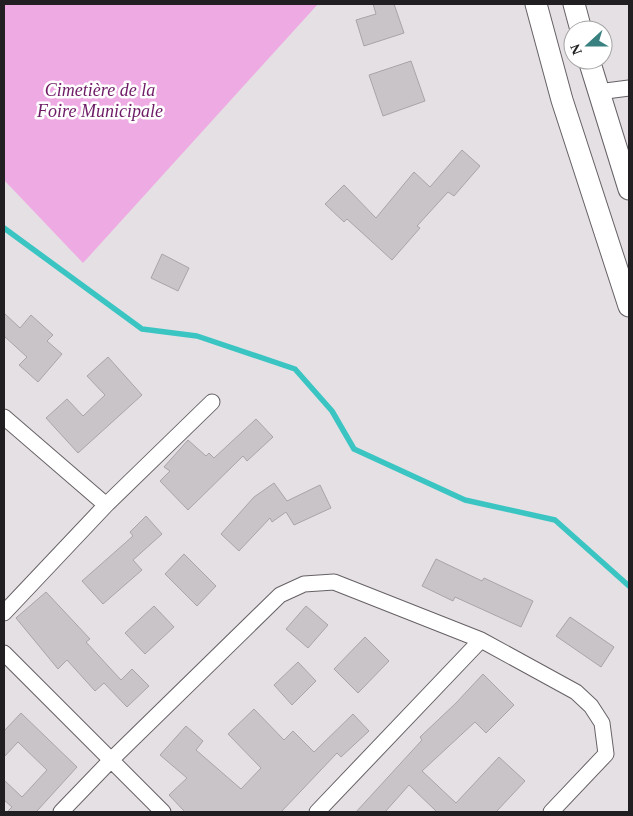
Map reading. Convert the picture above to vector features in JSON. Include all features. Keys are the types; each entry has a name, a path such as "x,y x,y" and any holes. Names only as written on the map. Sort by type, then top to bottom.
{"street":[{"path":"536,4 562,100 629,306"},
{"path":"574,4 578,20"},
{"path":"592,70 629,189"},
{"path":"598,92 629,88"},
{"path":"4,613 106,505 212,402"},
{"path":"4,417 106,505"},
{"path":"61,812 110,760 280,596 304,584 334,582 481,640 576,692 591,706 602,723 606,754 551,812"},
{"path":"317,812 481,640"},
{"path":"4,653 163,812"}],"green space":[{"name":"Cimetière de la Foire Municipale","path":"4,4 318,4 83,263 4,180"}],"building":[{"path":"373,4 394,4 404,33 364,46 356,20 376,14"},
{"path":"411,61 425,101 383,116 369,75"},
{"path":"462,150 480,166 454,196 448,192 417,226 420,228 392,260 347,219 344,222 325,204 344,185 376,218 414,172 430,187"},
{"path":"162,254 189,268 178,291 151,278"},
{"path":"4,313 20,328 31,315 53,335 47,341 62,354 38,382 19,365 27,357 4,336"},
{"path":"108,357 142,395 78,453 46,418 67,399 83,416 105,395 87,376"},
{"path":"256,419 273,437 247,461 243,456 188,510 160,481 170,471 164,467 188,440 206,456 209,453 214,458"},
{"path":"274,483 287,501 320,485 331,508 294,525 286,512 272,522 270,518 239,551 221,534 254,497"},
{"path":"146,516 162,534 133,560 142,570 103,604 82,581 133,536 130,532"},
{"path":"184,554 216,586 197,606 165,574"},
{"path":"436,559 482,581 484,578 533,601 521,627 455,597 453,601 422,586"},
{"path":"46,592 90,639 86,642 121,680 132,669 149,686 127,707 104,683 95,691 67,660 58,669 16,618"},
{"path":"154,606 174,627 145,654 125,633"},
{"path":"306,606 328,625 308,648 286,629"},
{"path":"570,617 614,647 601,667 556,636"},
{"path":"365,637 389,661 358,693 334,669"},
{"path":"298,662 316,681 292,705 274,685"},
{"path":"483,674 514,705 486,733 475,722 422,771 456,803 499,757 525,781 496,812 437,812 409,785 385,812 356,812 422,740 420,737"},
{"path":"254,709 284,740 293,731 314,752 353,714 369,731 341,757 337,753 281,812 185,812 169,795 187,778 160,755 186,726 203,741 196,750 241,789 261,768 228,734"},
{"path":"21,713 77,767 38,812 7,812 12,807 4,800 4,780 22,797 47,770 18,742 4,757 4,731"}],"waterway":[{"path":"4,228 142,329 197,336 295,369 332,411 354,449 465,500 555,520 629,586"}]}
